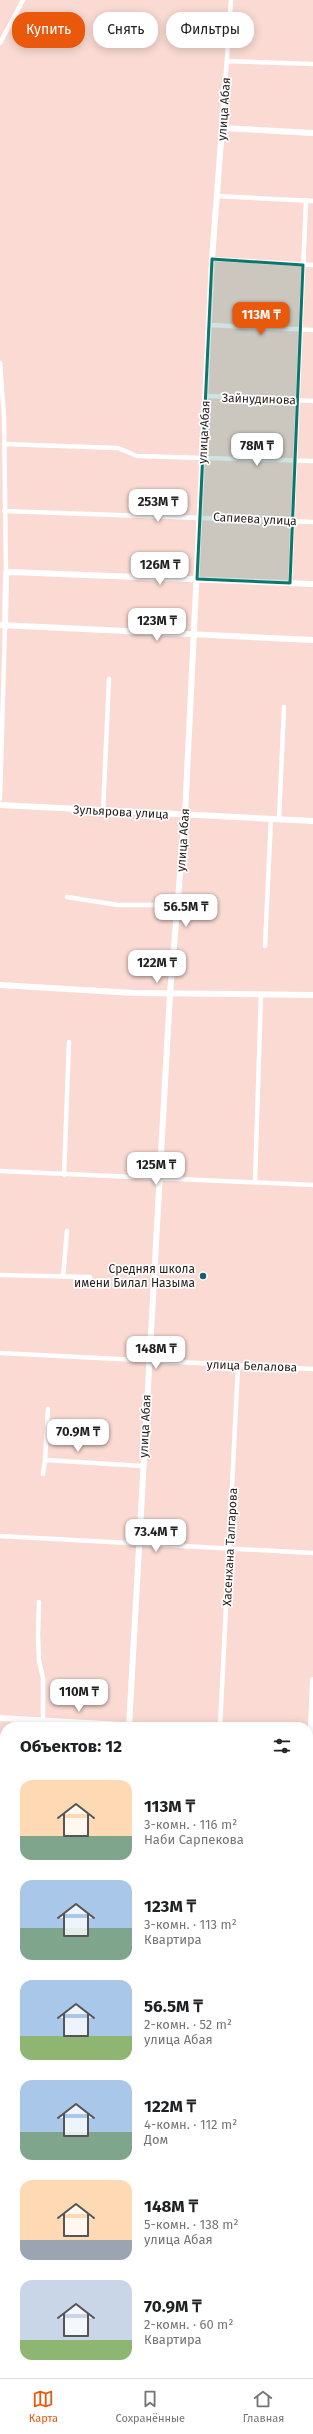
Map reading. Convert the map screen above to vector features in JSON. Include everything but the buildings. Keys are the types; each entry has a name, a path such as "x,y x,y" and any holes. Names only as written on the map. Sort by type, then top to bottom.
{"street":[{"path":"0,43 23,0"},
{"name":"улица Абая","path":"129,1722 149,1362 161,1178 170,993 185,815 212,259 231,0"},
{"path":"227,61 313,64"},
{"path":"222,128 313,132"},
{"path":"217,196 313,201"},
{"path":"290,583 306,200"},
{"path":"212,259 313,265"},
{"path":"209,325 313,330"},
{"path":"0,363 4,444 6,574 2,625 0,799"},
{"name":"Зайнудинова","path":"206,396 313,401"},
{"path":"4,444 118,448 137,456 203,456 313,461"},
{"name":"Сапиева улица","path":"4,510 200,516 313,522"},
{"path":"6,574 197,579 313,584"},
{"path":"2,625 194,636 313,640"},
{"path":"102,811 109,679"},
{"path":"279,819 284,707"},
{"name":"Зульярова улица","path":"0,805 313,821"},
{"path":"265,946 271,818"},
{"path":"67,897 118,905 178,905"},
{"path":"0,985 134,993 313,995"},
{"path":"255,1182 261,995"},
{"path":"64,1175 69,1042"},
{"path":"0,1171 313,1185"},
{"path":"63,1277 67,1231"},
{"path":"0,1275 90,1277"},
{"name":"улица Белалова","path":"0,1353 149,1362 313,1369"},
{"name":"Хасенхана Талгарова","path":"220,1722 231,1549 238,1366"},
{"path":"43,1474 46,1460 48,1409"},
{"path":"46,1460 143,1466"},
{"path":"0,1536 313,1553"},
{"path":"39,1602 39,1661 43,1678 42,1720"},
{"path":"311,1722 313,1680"},
{"path":"0,1718 71,1722"}],"highlighted area":[{"path":"212,259 303,265 290,583 197,579"}],"place":[{"name":"Средняя школа имени Билал Назыма","path":"203,1276"}]}
